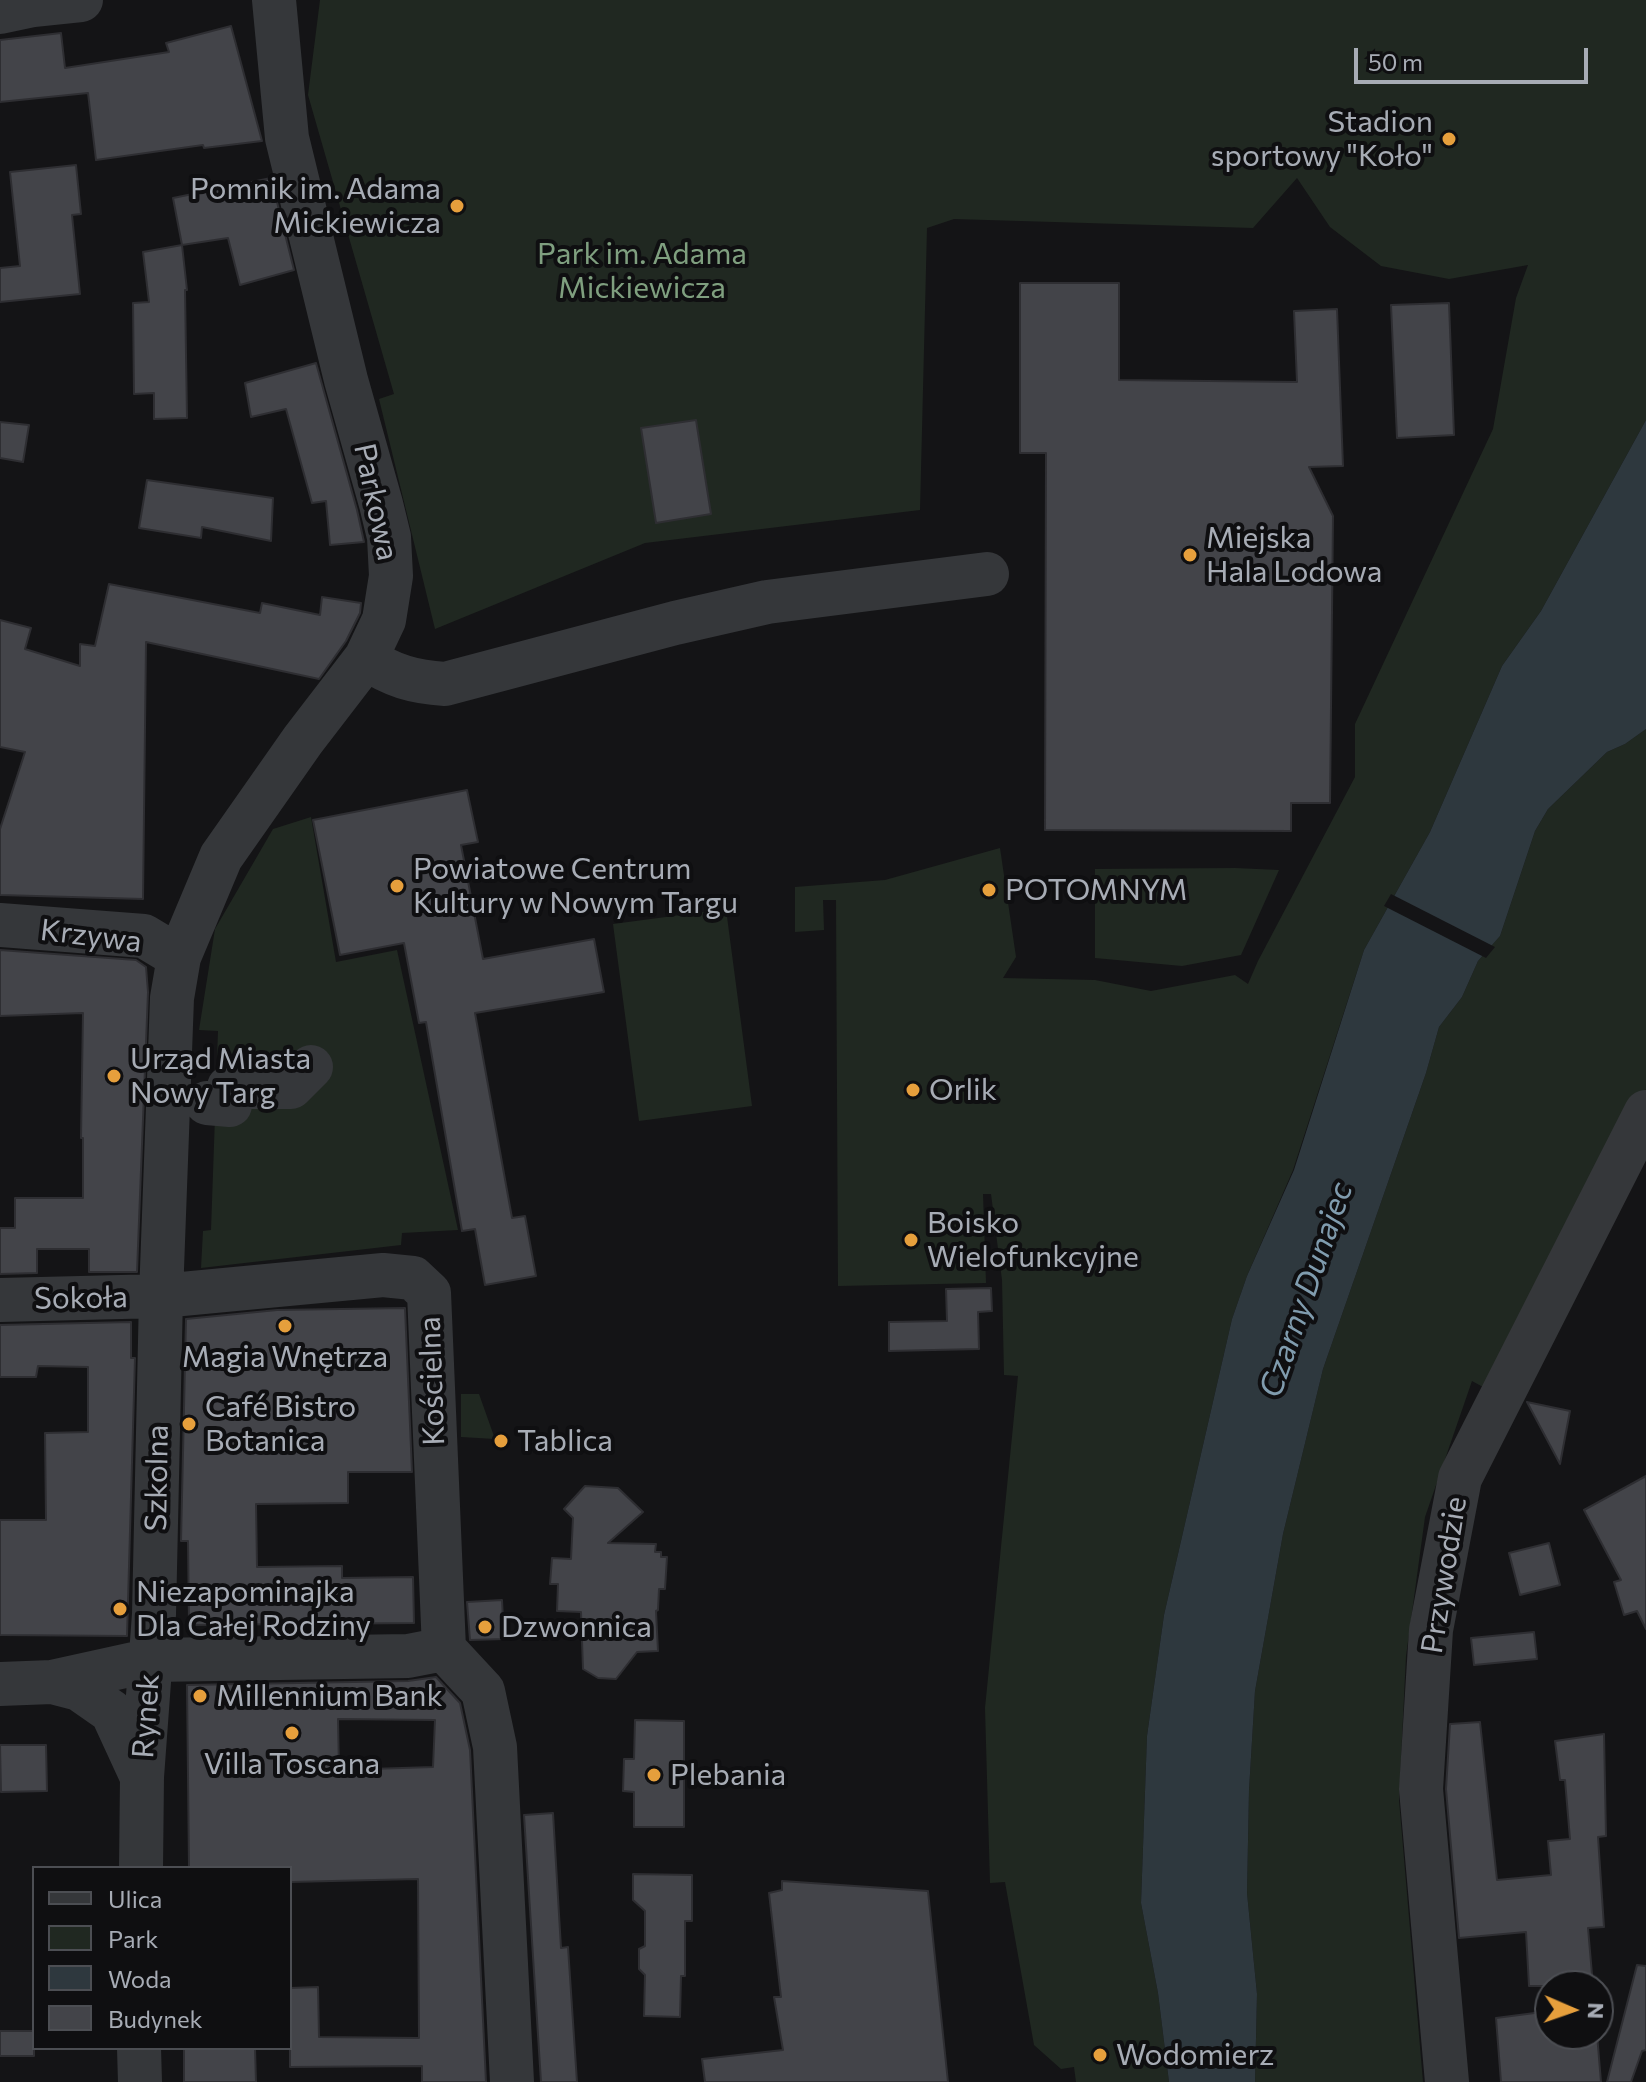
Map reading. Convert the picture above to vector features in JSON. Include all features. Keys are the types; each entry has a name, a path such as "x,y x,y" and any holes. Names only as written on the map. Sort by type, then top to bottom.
{"street":[{"path":"0,12 81,0"},
{"name":"Parkowa","path":"179,957 221,857 303,740 366,658 384,620 391,576 389,537 308,232 287,138 274,0"},
{"path":"366,658 387,672 413,681 445,684 686,620 767,602 987,574"},
{"name":"Krzywa","path":"0,925 144,936 179,957"},
{"name":"Szkolna","path":"152,1660 172,998 179,957"},
{"path":"207,1103 230,1105 229,1087 291,1087 311,1067"},
{"name":"Przywodzie","path":"1447,2082 1421,1789 1431,1630 1460,1478 1646,1112"},
{"name":"Kościelna","path":"161,1296 383,1275 413,1278 429,1293 426,1652"},
{"name":"Sokoła","path":"0,1300 161,1296"},
{"path":"152,1660 426,1652 483,1691 495,1747 512,2082"},
{"name":"Rynek","path":"0,1684 52,1682 152,1660 142,1777 141,1866"},
{"name":"Rynek","path":"52,1682 79,1689 112,1712 142,1777"},
{"path":"139,2050 140,2082"}],"green space":[{"name":"Park im. Adama Mickiewicza","path":"320,0 1646,0 1646,420 1541,611 1502,666 1430,832 1364,950 1293,1170 1247,1276 1232,1319 1164,1615 1147,1736 1141,1903 1158,1993 1169,2082 1076,2082 1074,2067 1061,2069 1034,2045 1005,1882 990,1883 985,1708 1018,1376 1004,1375 1002,1280 991,1194 983,1194 986,1283 838,1286 836,900 823,900 824,930 795,932 795,887 885,880 1000,848 1016,957 1003,978 1095,980 1151,991 1235,975 1248,984 1355,777 1355,724 1493,429 1516,298 1528,265 1449,279 1381,266 1330,227 1297,178 1253,228 954,219 927,228 920,510 645,543 435,629 379,399 394,394 308,95"},
{"path":"1646,729 1646,1089 1494,1393 1472,1381 1425,1517 1406,1656 1399,1800 1423,2082 1255,2082 1257,1994 1247,1893 1255,1691 1283,1534 1323,1369 1426,1073 1439,1027 1462,997 1478,961 1500,936 1535,831 1548,809 1607,752"},
{"path":"311,817 336,962 397,950 458,1230 402,1233 401,1245 201,1268 203,1231 211,1230 218,1031 199,1030 215,929 273,829"},
{"path":"1095,869 1279,870 1241,955 1182,966 1095,958"},
{"path":"726,909 752,1106 639,1121 613,924"},
{"path":"461,1394 479,1394 495,1439 461,1437"}],"water":[{"name":"Czarny Dunajec","path":"1646,420 1646,729 1607,752 1548,809 1535,831 1500,936 1478,961 1462,997 1439,1027 1426,1073 1323,1369 1283,1534 1255,1691 1247,1893 1257,1994 1255,2082 1169,2082 1158,1993 1141,1903 1147,1736 1164,1615 1232,1319 1247,1276 1294,1170 1364,950 1430,832 1502,666 1541,611"}],"pier":[{"path":"1391,894 1495,947 1486,958 1384,906"}],"building":[{"path":"231,26 262,141 204,148 203,145 96,160 88,93 0,102 0,40 61,33 65,68 169,52 166,43"},
{"path":"76,165 81,214 72,215 80,294 0,302 0,268 20,266 10,172"},
{"path":"271,178 294,270 240,285 228,238 182,245 173,198"},
{"path":"182,245 187,290 187,418 154,419 154,393 134,394 133,303 149,302 143,252"},
{"name":"Miejska Hala Lodowa","path":"1020,283 1119,283 1119,380 1297,382 1294,311 1337,309 1343,466 1309,467 1333,516 1330,803 1291,803 1291,831 1045,830 1046,453 1020,453"},
{"path":"1449,303 1454,435 1397,438 1391,305"},
{"path":"316,363 364,542 330,545 326,501 312,503 286,409 251,417 245,383"},
{"path":"696,420 711,514 656,523 641,428"},
{"path":"0,422 29,425 23,462 0,458"},
{"path":"147,480 273,498 271,541 202,527 201,538 139,528"},
{"path":"109,584 260,613 262,603 320,615 322,597 361,603 360,613 346,641 319,679 146,642 143,899 0,895 0,829 25,752 0,747 0,620 31,628 25,649 80,666 80,644 95,646"},
{"path":"467,790 478,842 461,845 483,959 594,939 604,992 475,1013 512,1218 525,1216 536,1276 485,1285 475,1229 462,1231 426,1022 419,1023 404,943 340,955 313,820"},
{"path":"0,950 136,960 146,967 148,992 137,1272 89,1272 89,1249 37,1249 37,1273 0,1274 0,1228 15,1228 15,1198 83,1198 83,1013 0,1016"},
{"path":"991,1288 992,1311 978,1312 979,1349 889,1351 889,1322 947,1321 946,1289"},
{"path":"405,1308 412,1472 348,1472 348,1503 256,1504 257,1567 342,1566 342,1578 413,1577 414,1623 189,1625 188,1541 181,1541 186,1319 277,1310"},
{"path":"131,1322 131,1358 135,1358 127,1636 0,1635 0,1520 46,1520 45,1433 88,1432 88,1367 38,1366 36,1377 0,1377 0,1325"},
{"path":"1527,1402 1570,1411 1560,1464"},
{"path":"1646,1476 1646,1629 1637,1611 1624,1615 1614,1582 1621,1580 1584,1510"},
{"path":"585,1486 618,1488 643,1512 608,1543 656,1544 655,1552 667,1557 665,1589 659,1589 656,1611 658,1651 637,1652 616,1679 598,1678 583,1669 581,1612 557,1611 558,1584 550,1584 552,1558 571,1559 573,1518 564,1509"},
{"path":"1549,1543 1560,1585 1520,1595 1509,1553"},
{"name":"Dzwonnica","path":"502,1600 504,1639 470,1640 467,1602"},
{"path":"1534,1632 1537,1659 1474,1665 1471,1638"},
{"path":"436,1677 460,1703 470,1750 486,2082 422,2082 422,2066 290,2067 292,1988 318,1987 319,2037 419,2038 418,1879 292,1882 292,1866 189,1866 187,1685 408,1681","holes":["338,1719 435,1720 433,1767 339,1770"]},
{"name":"Plebania","path":"635,1720 684,1721 684,1827 634,1827 634,1792 623,1791 624,1759 634,1759"},
{"path":"1480,1722 1497,1880 1551,1875 1548,1841 1570,1839 1565,1780 1560,1780 1555,1741 1604,1734 1606,1836 1598,1837 1604,1927 1588,1928 1592,1970 1534,1970 1534,1986 1529,1986 1526,1932 1459,1938 1446,1789 1450,1724"},
{"path":"0,1745 46,1745 47,1791 1,1792"},
{"path":"553,1813 561,1948 568,1947 577,2082 541,2082 524,1815"},
{"path":"633,1874 692,1875 692,1921 685,1921 685,1976 681,1976 680,2017 644,2016 645,1975 639,1969 639,1949 645,1946 645,1911 633,1900"},
{"path":"782,1881 928,1891 948,2082 705,2082 702,2059 783,2050 774,1997 781,1997 769,1893 782,1890"},
{"path":"1637,1965 1646,1966 1646,2050 1642,2051 1631,2082 1607,2082"},
{"path":"1534,2013 1534,2050 1598,2050 1601,2082 1501,2082 1496,2018"},
{"path":"0,2031 32,2031 34,2056 0,2056"},
{"path":"184,2050 255,2050 256,2082 184,2082"}],"place":[{"name":"Stadion sportowy \"Koło\"","path":"1449,139"},
{"name":"Pomnik im. Adama Mickiewicza","path":"457,206"},
{"name":"Miejska Hala Lodowa","path":"1190,555"},
{"name":"Powiatowe Centrum Kultury w Nowym Targu","path":"397,886"},
{"name":"POTOMNYM","path":"989,890"},
{"name":"Urząd Miasta Nowy Targ","path":"114,1076"},
{"name":"Orlik","path":"913,1090"},
{"name":"Boisko Wielofunkcyjne","path":"911,1240"},
{"name":"Magia Wnętrza","path":"285,1326"},
{"name":"Café Bistro Botanica","path":"189,1424"},
{"name":"Tablica","path":"501,1441"},
{"name":"Niezapominajka Dla Całej Rodziny","path":"120,1609"},
{"name":"Dzwonnica","path":"485,1627"},
{"name":"Millennium Bank","path":"200,1696"},
{"name":"Villa Toscana","path":"292,1733"},
{"name":"Plebania","path":"654,1775"},
{"name":"Wodomierz","path":"1100,2055"}]}
